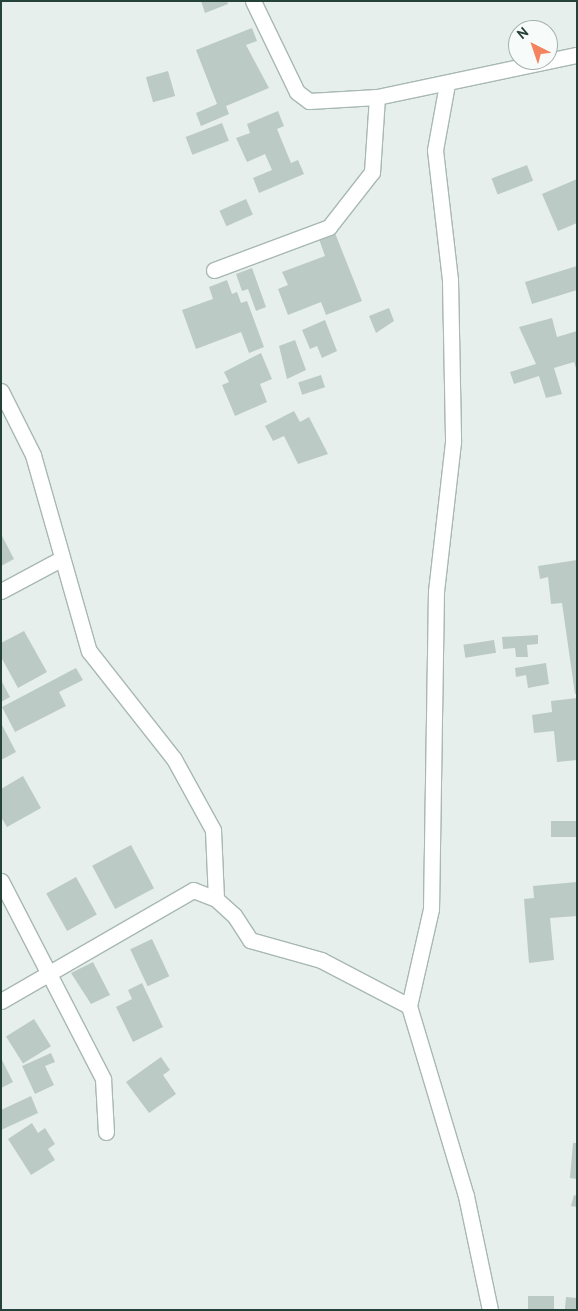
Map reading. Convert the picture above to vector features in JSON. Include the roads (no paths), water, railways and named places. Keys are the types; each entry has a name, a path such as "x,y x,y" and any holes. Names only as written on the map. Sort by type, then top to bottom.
{"street":[{"path":"253,1 298,92 309,101 329,103 377,97 577,55"},
{"path":"446,84 435,150 450,280 453,442 436,591 431,908 409,1006 466,1196 490,1310"},
{"path":"214,270 329,227 372,172 377,97"},
{"path":"1,392 33,455 89,651 174,759 213,830 216,899"},
{"path":"1,591 62,560"},
{"path":"1,881 51,974 103,1079 106,1132"},
{"path":"1,1001 51,974 193,890 216,899 234,915 250,940 321,960 409,1006"}]}
